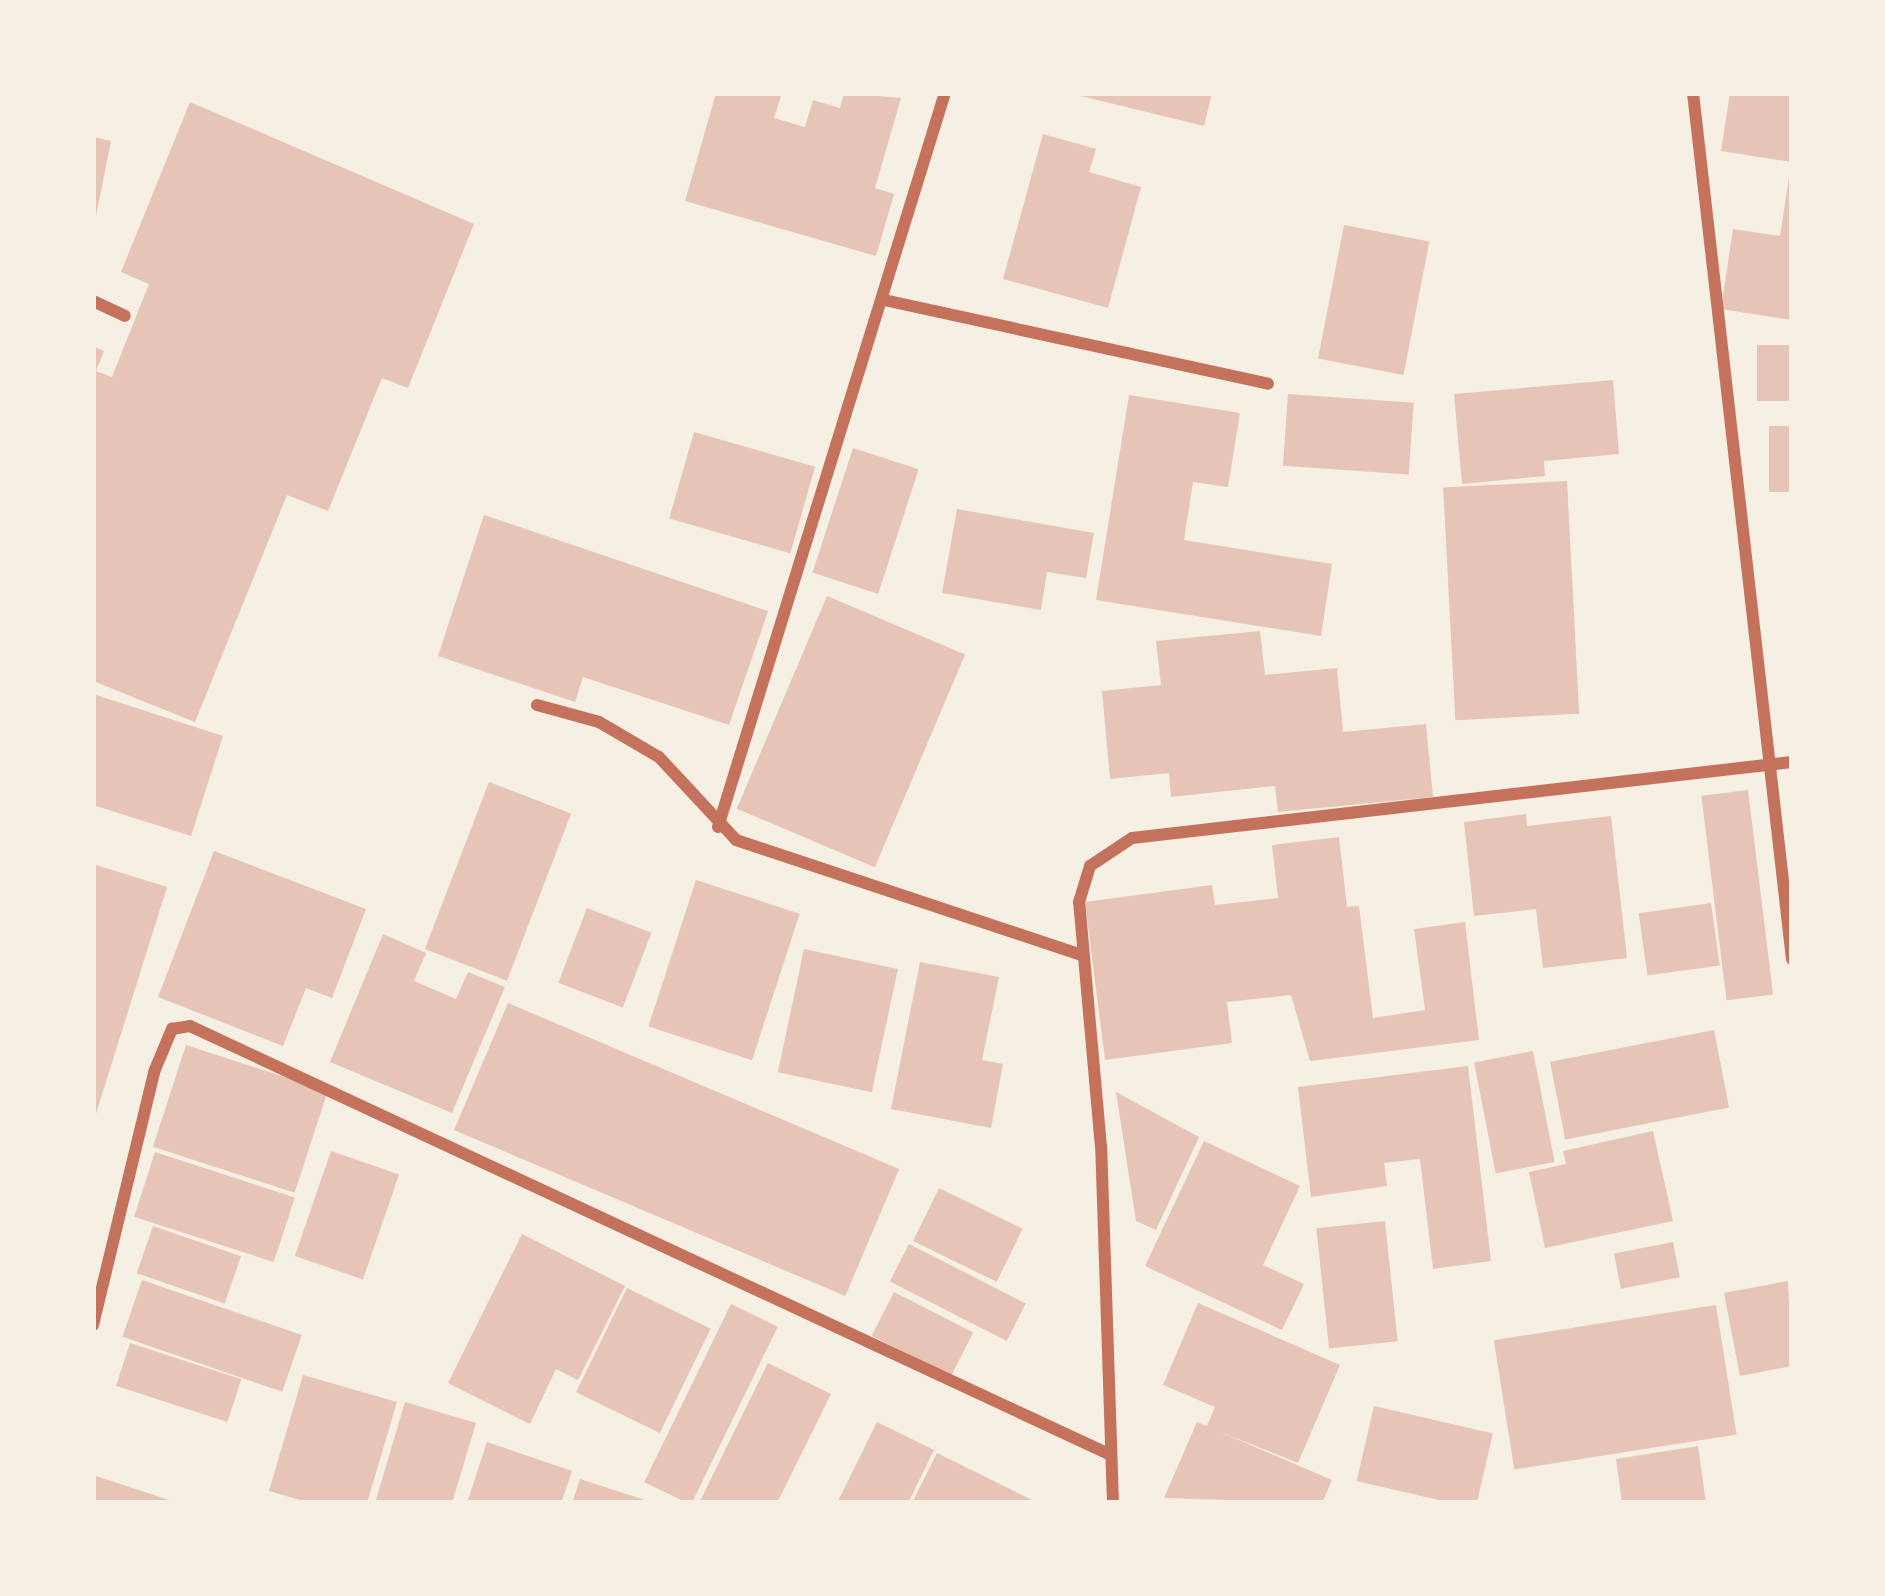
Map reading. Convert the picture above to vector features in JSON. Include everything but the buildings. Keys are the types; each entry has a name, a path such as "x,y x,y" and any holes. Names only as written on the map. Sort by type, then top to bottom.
{"street":[{"path":"718,826 945,93"},
{"path":"1693,93 1792,959"},
{"path":"884,300 1268,384"},
{"path":"93,301 125,316"},
{"path":"537,704 599,722 658,757 718,826 776,854 1082,955"},
{"path":"1113,1503 1101,1147 1079,902 1090,866 1132,838 1792,762"},
{"path":"93,1325 154,1072 172,1029 190,1026 1111,1455"}]}
